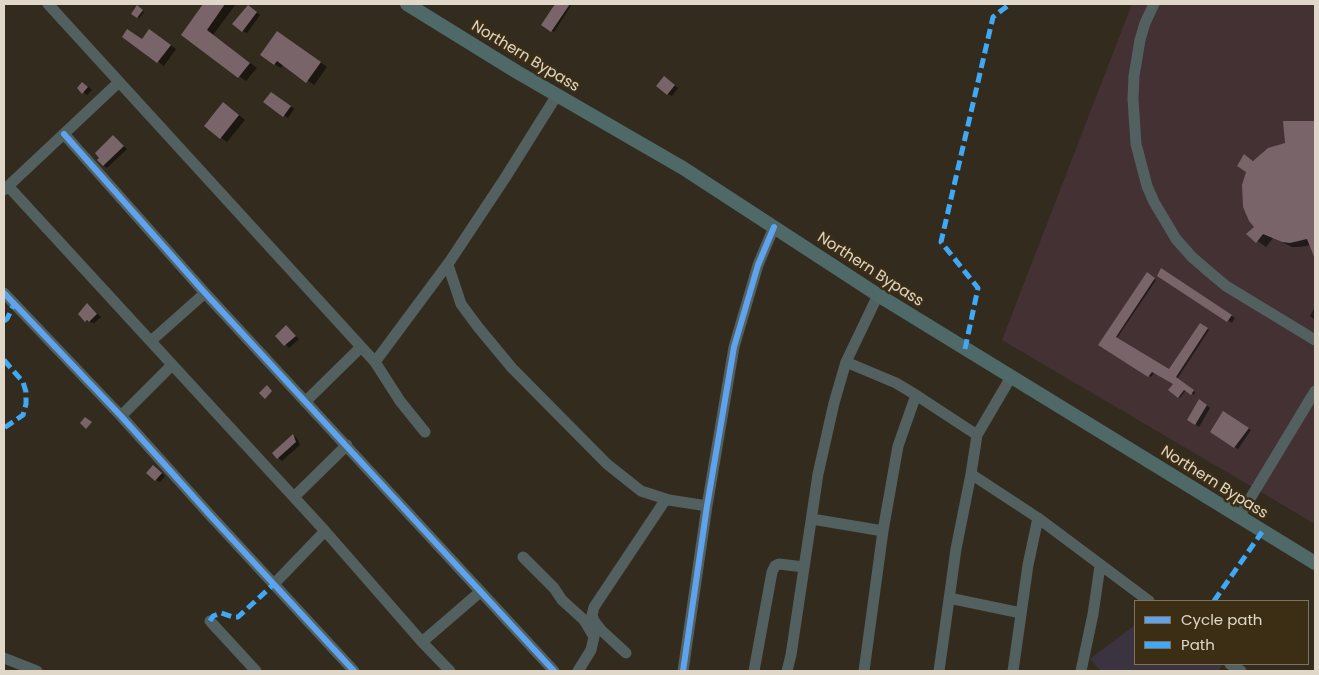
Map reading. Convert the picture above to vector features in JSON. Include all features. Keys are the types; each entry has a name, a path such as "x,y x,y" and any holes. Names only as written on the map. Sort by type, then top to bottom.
{"main road":[{"name":"Northern Bypass","path":"407,4 443,28 683,168 878,295 1315,563"}],"street":[{"path":"48,4 360,348 375,362 400,401 425,432"},
{"path":"1154,4 1145,23 1140,40 1134,76 1133,99 1136,144 1147,186 1154,202 1176,239 1207,270 1226,286 1315,340"},
{"path":"119,82 6,188 151,341 450,671"},
{"path":"375,362 448,265 556,95"},
{"path":"64,134 205,293 554,671"},
{"path":"683,671 707,506 734,347 758,265 774,227"},
{"path":"448,265 455,291 461,304 478,328 512,368 606,464 641,491 666,499 707,506"},
{"path":"4,293 121,416 354,671"},
{"path":"151,341 205,293"},
{"path":"787,671 824,445 846,362 878,295"},
{"path":"305,402 360,348"},
{"path":"846,362 896,383 916,394 977,435"},
{"path":"121,416 172,365"},
{"path":"939,671 962,516 972,474 977,435 1011,378"},
{"path":"1239,517 1315,391"},
{"path":"864,671 883,531 898,446 916,394"},
{"path":"294,497 347,445"},
{"path":"972,474 1038,518 1148,600"},
{"path":"626,653 594,621 592,615 594,606 666,499"},
{"path":"1014,671 1028,565 1038,518"},
{"path":"812,519 883,531"},
{"path":"274,584 325,531"},
{"path":"523,557 554,588 562,600 584,620 594,636 591,650 578,671"},
{"path":"754,671 772,572 775,566 779,564 804,567"},
{"path":"1081,671 1093,614 1100,566"},
{"path":"422,642 480,592"},
{"path":"949,598 1021,613"},
{"path":"210,621 256,671"},
{"path":"4,658 37,671"}],"shaded area":[{"path":"1132,4 1315,4 1315,524 1002,340"},
{"path":"1134,626 1134,665 1222,665 1218,671 1101,671 1090,659"}],"building":[{"path":"203,4 225,4 207,30 250,63 238,78 181,35"},
{"path":"555,4 570,4 551,32 541,25"},
{"path":"137,5 143,10 137,18 131,14"},
{"path":"248,5 257,12 242,32 232,24"},
{"path":"127,29 142,39 149,29 171,45 157,63 122,37"},
{"path":"277,31 321,62 306,83 277,61 274,65 260,55"},
{"path":"664,76 675,85 667,95 656,86"},
{"path":"82,82 88,87 82,94 77,88"},
{"path":"271,92 291,106 283,117 263,102"},
{"path":"223,102 239,115 220,139 204,126"},
{"path":"1283,121 1315,121 1315,259 1307,239 1290,243 1282,242 1263,234 1256,243 1246,234 1254,227 1243,207 1242,185 1246,172 1237,166 1244,154 1253,161 1268,148 1285,143"},
{"path":"113,135 124,146 103,166 97,160 99,158 95,153"},
{"path":"1161,268 1232,315 1227,322 1157,276"},
{"path":"1147,272 1155,278 1116,337 1169,369 1200,323 1208,328 1176,377 1194,390 1191,395 1184,390 1178,398 1168,390 1173,384 1152,372 1148,377 1098,345"},
{"path":"87,303 97,314 89,322 87,320 85,322 78,314"},
{"path":"286,325 296,336 284,346 275,336"},
{"path":"267,385 272,391 265,399 259,393"},
{"path":"1199,399 1207,405 1195,425 1187,420"},
{"path":"1223,411 1249,428 1234,448 1210,432"},
{"path":"85,417 92,422 86,429 80,423"},
{"path":"293,434 296,442 277,459 272,453"},
{"path":"153,465 162,473 155,481 146,473"}],"marked path":[{"path":"965,349 978,288 941,242 993,17 1010,4"},
{"path":"4,321 7,319 14,304"},
{"path":"4,360 23,382 26,392 26,404 23,415 4,428"},
{"path":"1215,600 1262,532"},
{"path":"210,621 213,616 221,613 238,617 274,584"}],"cycle path":[{"path":"64,134 205,293 554,671"},
{"path":"683,671 707,506 734,347 758,265 774,227"},
{"path":"4,293 121,416 354,671"}]}
